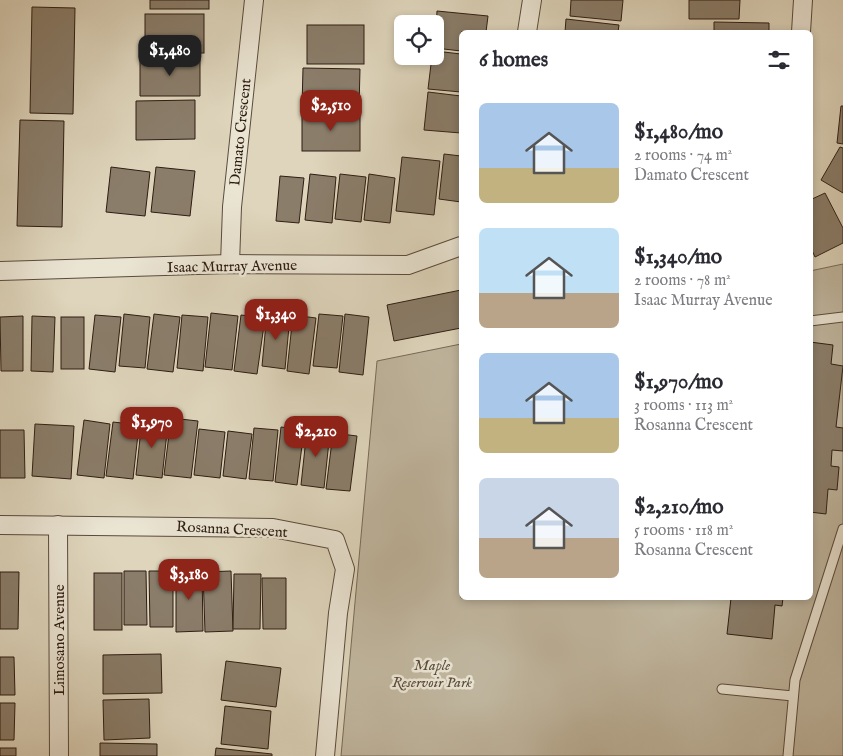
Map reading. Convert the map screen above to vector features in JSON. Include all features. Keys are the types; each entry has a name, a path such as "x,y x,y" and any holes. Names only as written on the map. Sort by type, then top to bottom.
{"street":[{"name":"Damato Crescent","path":"230,264 232,207 254,0"},
{"path":"527,30 532,0"},
{"path":"801,30 803,0"},
{"name":"Isaac Murray Avenue","path":"0,271 230,264 408,265 459,247"},
{"name":"Rosanna Crescent","path":"0,525 273,528 335,540 345,569 338,613 325,756"},
{"name":"Limosano Avenue","path":"58,525 59,756"}],"lane":[{"path":"813,321 843,317"},
{"path":"788,756 795,680 843,529"},
{"path":"722,689 793,696"}],"green space":[{"name":"Maple Reservoir Park","path":"843,264 843,756 341,756 377,361 459,344 459,600 813,600 813,270"}],"building":[{"path":"150,0 209,0 209,9 150,9"},
{"path":"571,0 623,0 621,21 570,16"},
{"path":"689,0 740,0 739,19 689,19"},
{"path":"32,7 75,8 73,114 30,113"},
{"path":"437,11 488,16 486,30 459,30 459,51 444,49 444,15 437,15"},
{"path":"145,14 204,14 204,53 145,53"},
{"path":"566,19 619,25 618,30 565,30"},
{"path":"714,22 769,23 769,30 714,30"},
{"path":"307,25 364,25 364,64 307,64"},
{"path":"444,52 459,54 459,92 428,89 431,65 444,65"},
{"path":"200,57 200,96 140,96 140,58"},
{"path":"303,68 360,69 359,108 302,107"},
{"path":"428,92 459,96 459,133 424,130"},
{"path":"195,100 195,139 136,140 136,101"},
{"path":"841,106 843,106 843,144 837,143"},
{"path":"302,112 360,112 360,151 302,151"},
{"path":"20,120 64,121 62,227 17,226"},
{"path":"840,147 843,148 843,193 821,180"},
{"path":"444,154 459,156 459,202 439,199"},
{"path":"402,157 440,161 434,215 396,211"},
{"path":"111,167 150,172 145,216 106,212"},
{"path":"156,167 195,171 190,216 151,212"},
{"path":"310,174 336,177 332,223 305,220"},
{"path":"340,174 366,177 361,222 335,219"},
{"path":"369,174 395,178 390,223 364,220"},
{"path":"280,176 304,178 299,223 276,221"},
{"path":"825,193 843,228 843,243 815,257 813,253 813,199"},
{"path":"459,290 459,328 394,341 387,305"},
{"path":"211,313 238,316 232,370 205,367"},
{"path":"267,313 290,316 285,369 262,366"},
{"path":"124,314 150,317 145,368 119,366"},
{"path":"154,314 180,317 173,372 147,369"},
{"path":"319,314 343,316 337,368 313,366"},
{"path":"345,314 369,317 363,375 339,372"},
{"path":"95,315 121,317 115,372 89,369"},
{"path":"182,315 208,317 203,371 177,368"},
{"path":"241,315 265,318 257,374 234,371"},
{"path":"293,315 316,318 309,374 287,371"},
{"path":"23,316 23,371 1,371 0,317"},
{"path":"32,316 55,317 53,372 31,371"},
{"path":"61,317 84,317 84,369 61,369"},
{"path":"813,342 833,345 831,364 843,366 836,427 843,428 843,451 832,450 831,466 839,467 837,490 828,489 826,514 813,512"},
{"path":"171,418 198,421 191,478 164,475"},
{"path":"84,420 110,424 104,478 77,475"},
{"path":"142,420 168,423 162,478 136,475"},
{"path":"113,422 139,425 133,479 106,476"},
{"path":"35,424 74,426 71,479 32,476"},
{"path":"281,427 304,430 297,485 275,482"},
{"path":"254,428 278,430 273,481 249,479"},
{"path":"199,429 225,432 220,478 194,475"},
{"path":"307,429 330,432 324,488 301,485"},
{"path":"0,430 24,430 25,478 0,478"},
{"path":"228,431 252,434 246,479 223,476"},
{"path":"333,433 357,436 350,491 326,489"},
{"path":"124,571 146,571 147,625 124,625"},
{"path":"149,571 173,571 173,627 150,627"},
{"path":"176,571 202,571 203,631 176,632"},
{"path":"231,571 233,631 205,632 203,572"},
{"path":"0,572 19,572 18,629 0,629"},
{"path":"94,573 122,573 122,630 94,630"},
{"path":"234,574 261,574 260,629 233,629"},
{"path":"262,578 286,578 286,629 263,629"},
{"path":"731,600 783,600 782,606 775,605 772,639 727,634"},
{"path":"161,654 162,693 103,694 103,655"},
{"path":"0,657 14,657 15,695 0,695"},
{"path":"226,661 281,668 276,707 221,700"},
{"path":"149,699 150,738 104,740 103,700"},
{"path":"0,703 15,703 14,740 0,740"},
{"path":"225,706 271,711 268,749 221,744"},
{"path":"100,743 157,744 157,756 100,756"},
{"path":"0,748 16,748 16,756 0,756"},
{"path":"216,748 272,754 272,756 215,756"}]}
